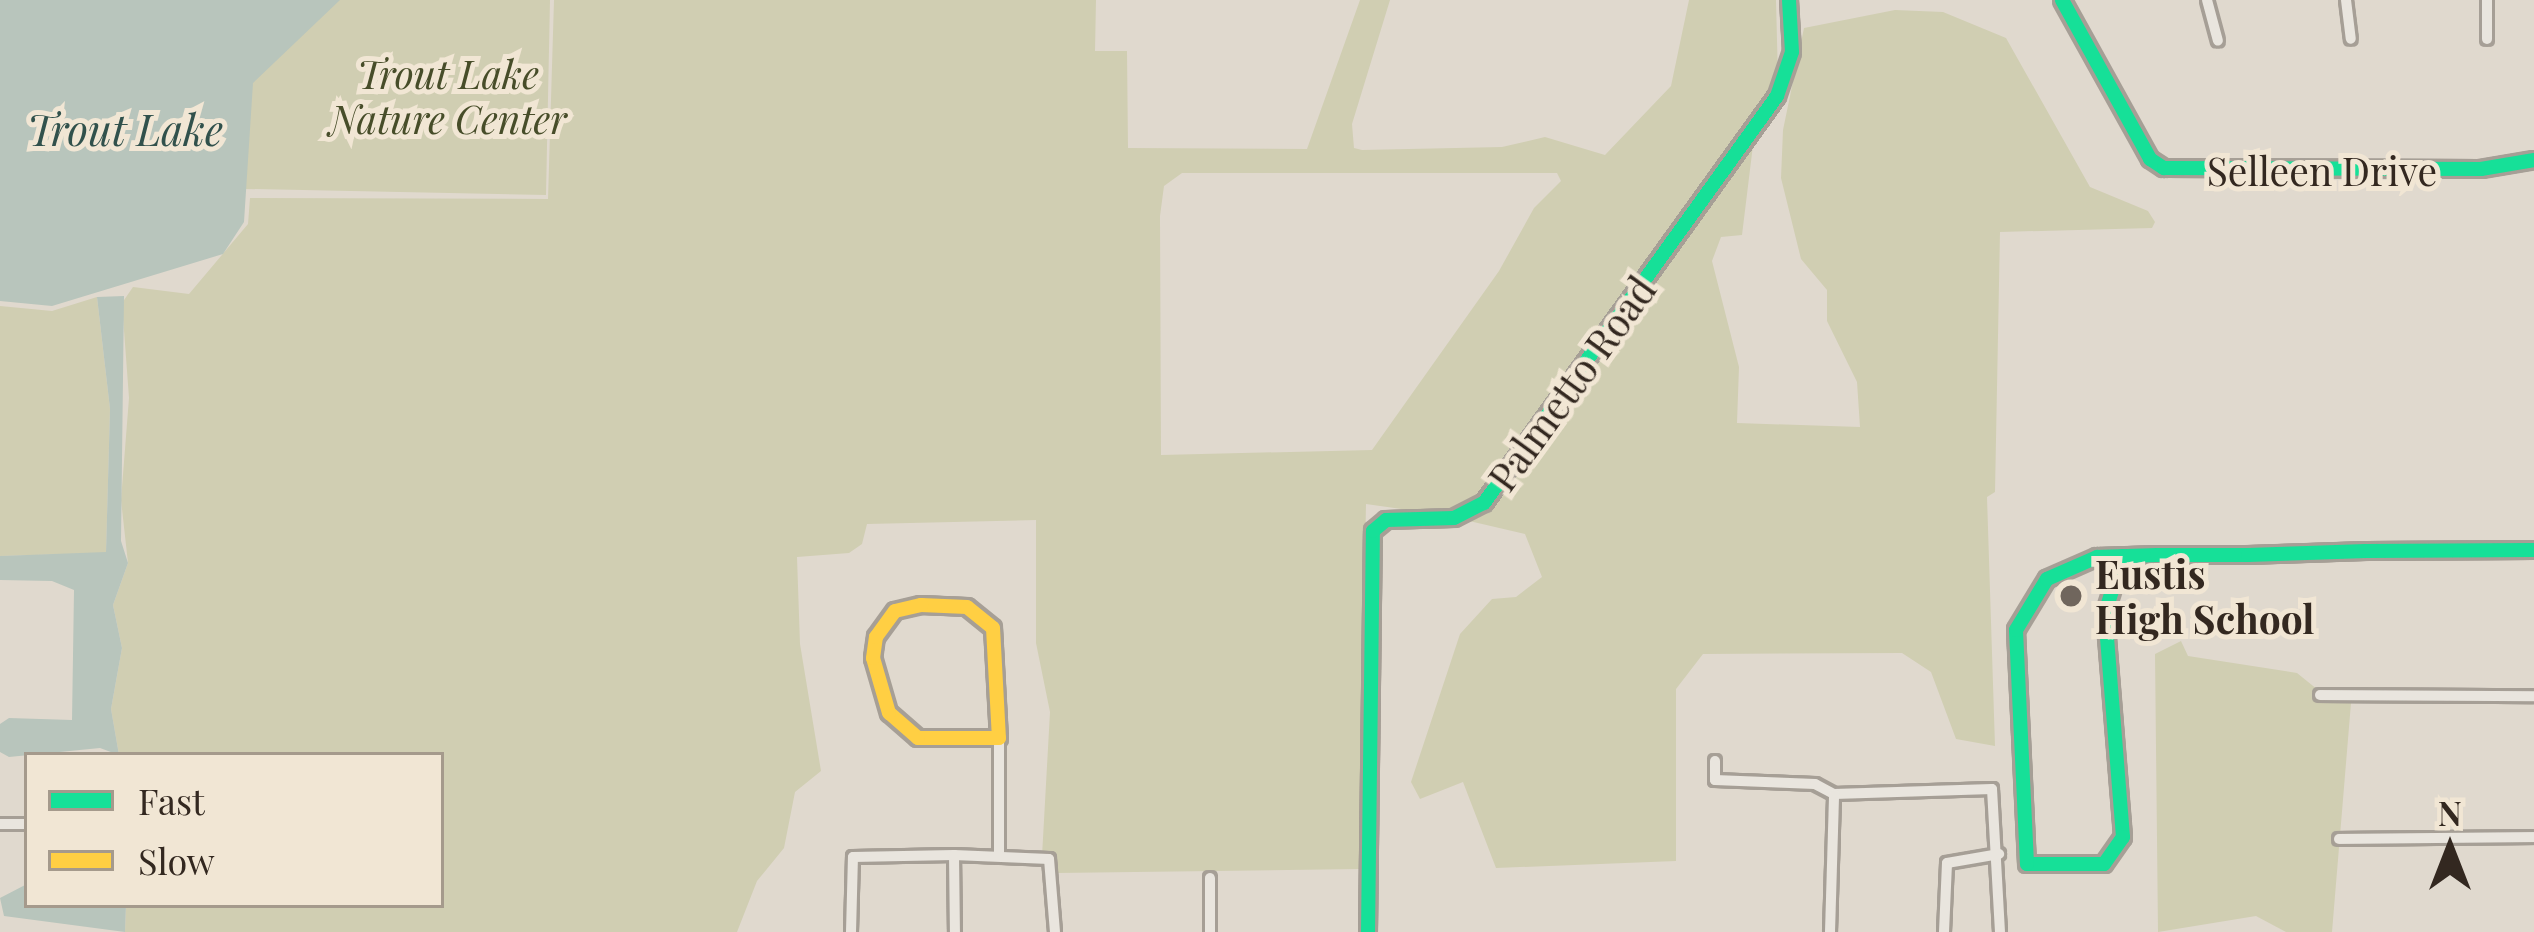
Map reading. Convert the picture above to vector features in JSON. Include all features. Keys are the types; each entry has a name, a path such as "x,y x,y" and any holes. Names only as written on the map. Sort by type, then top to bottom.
{"street":[{"name":"Palmetto Road","path":"1368,932 1373,530 1386,520 1454,518 1484,503 1777,96 1792,52 1789,0"},
{"name":"Selleen Drive","path":"2062,0 2150,159 2164,168 2481,169 2534,160"},
{"path":"2206,0 2218,40"},
{"path":"2346,0 2351,39"},
{"path":"2487,0 2487,39"},
{"path":"2123,556 2104,613 2123,837 2104,864 2027,864 2016,630 2047,579 2097,557 2123,556 2534,550"},
{"path":"999,855 1000,738 1000,653 986,619 938,605 886,618 873,658 897,726 918,738 1000,738"},
{"path":"2320,695 2534,696"},
{"path":"1715,761 1714,780 1815,784 1834,794 1986,787 1996,796 2000,932"},
{"path":"1830,932 1834,794"},
{"path":"2339,839 2534,837"},
{"path":"1944,932 1947,863 1999,854"},
{"path":"953,855 956,932"},
{"path":"851,932 853,856 999,855 1053,863 1055,932"},
{"path":"1210,878 1210,932"}],"green space":[{"name":"Trout Lake Nature Center","path":"0,0 550,0 546,195 0,184"},
{"path":"554,0 1096,0 1095,51 1127,51 1128,148 1307,149 1360,0 1390,0 1352,124 1354,148 1502,147 1545,137 1605,155 1671,86 1689,0 1776,0 1778,80 1481,498 1437,514 1366,504 1359,869 1057,873 1042,856 1050,712 1036,643 1036,520 867,524 862,544 849,553 797,557 800,644 821,771 795,792 784,848 757,881 737,932 125,932 126,908 444,908 444,752 118,752 111,709 122,648 113,605 128,563 121,500 129,398 122,303 133,287 189,294 248,224 250,198 548,199","holes":["1182,173 1557,173 1561,181 1534,208 1499,271 1372,450 1161,455 1160,216 1164,186"]},
{"path":"1895,10 1943,12 2006,38 2090,187 2148,211 2155,222 2152,228 2000,232 1995,492 1987,497 1995,746 1956,739 1931,672 1902,653 1703,654 1676,689 1676,861 1496,868 1463,782 1420,799 1411,782 1460,634 1492,599 1516,597 1542,577 1525,534 1465,520 1488,507 1543,436 1754,137 1742,235 1721,237 1712,261 1739,367 1737,423 1860,427 1857,382 1827,321 1827,290 1801,259 1781,178 1783,130 1804,28"},
{"path":"97,297 110,409 106,553 0,556 0,306 52,311"},
{"path":"2181,641 2188,656 2297,673 2323,694 2351,703 2332,932 2286,932 2256,916 2158,932 2155,654"}],"water":[{"name":"Trout Lake","path":"0,0 340,0 253,83 244,222 223,254 52,306 0,301"},
{"path":"124,296 121,541 128,563 113,605 122,648 111,709 118,752 100,748 9,757 0,752 0,724 9,718 72,720 74,590 52,581 0,580 0,556 106,552 110,409 97,297"},
{"path":"24,886 24,908 126,908 125,932 4,916 0,898"}],"traffic: fast":[{"path":"1368,932 1373,531 1386,520 1454,518 1484,503 1777,96 1792,52 1789,0"},
{"path":"2062,0 2150,159 2164,168 2481,169 2534,160"},
{"path":"2123,556 2105,613 2123,837 2104,864 2027,864 2016,630 2047,579 2097,557 2157,555 2248,555 2366,551 2534,550"}],"traffic: slow":[{"path":"921,605 967,607 993,628 999,738 918,738 889,713 873,658 876,637 895,611 921,605"}],"place":[{"name":"Eustis High School","path":"2071,596"}]}
